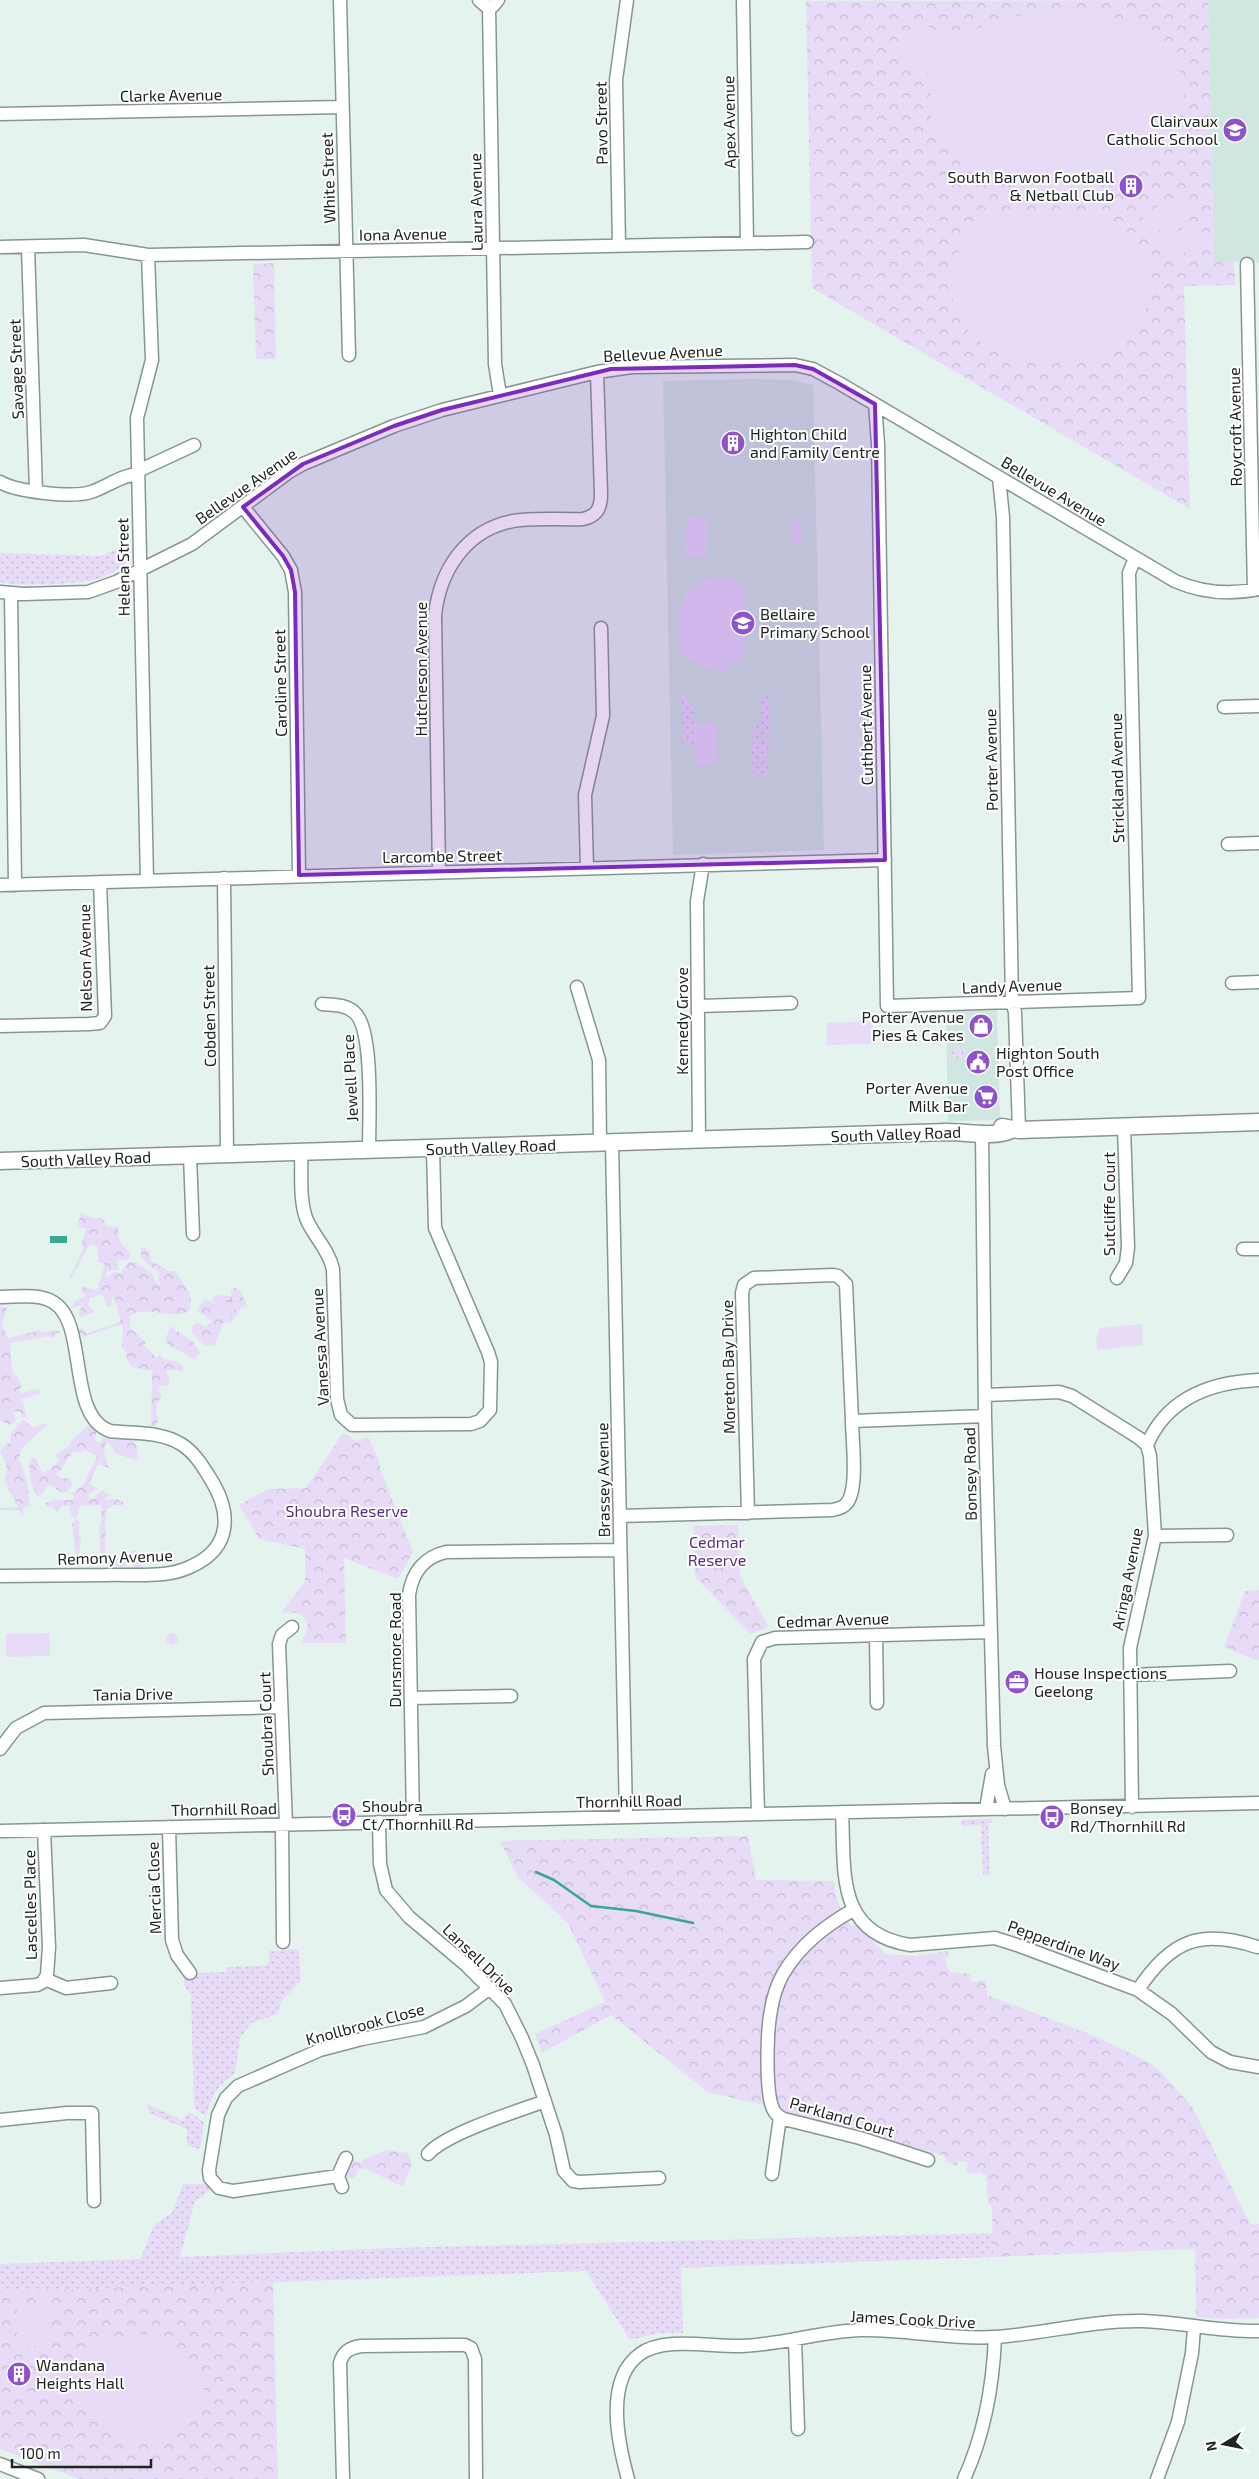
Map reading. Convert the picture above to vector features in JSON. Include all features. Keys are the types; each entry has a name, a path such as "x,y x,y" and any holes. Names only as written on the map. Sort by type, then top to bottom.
{"main road":[{"name":"South Valley Road","path":"0,1161 978,1132 996,1135 1015,1130 1259,1122"}],"street":[{"name":"White Street","path":"340,0 348,355"},
{"name":"Pavo Street","path":"619,246 616,80 627,0"},
{"name":"Apex Avenue","path":"743,0 747,243"},
{"name":"Laura Avenue","path":"488,2 495,364 500,395"},
{"name":"Clarke Avenue","path":"0,114 342,108"},
{"name":"Iona Avenue","path":"0,247 84,245 148,255 807,242"},
{"name":"Savage Street","path":"28,246 36,491"},
{"name":"Helena Street","path":"147,881 137,415 152,360 148,255"},
{"name":"Roycroft Avenue","path":"1247,264 1254,320 1257,589"},
{"name":"Bellevue Avenue","path":"6,593 88,592 139,572 192,544 303,464 394,426 442,410 597,372 632,367 795,365 813,369 875,404 1161,574 1195,590 1221,592 1257,589"},
{"name":"Hutcheson Avenue","path":"439,872 435,615 441,583 455,557 464,547 486,531 515,521 583,519 592,517 597,512 601,505 602,494 597,372"},
{"name":"Cuthbert Avenue","path":"875,404 878,444 887,1006"},
{"name":"Cuthbert Avenue","path":"878,444 880,430 893,415"},
{"path":"0,482 18,490 82,494 128,475 138,473 194,445"},
{"name":"Porter Avenue","path":"1000,478 1003,517 1012,1002 1007,1017 1015,1130"},
{"name":"Porter Avenue","path":"1003,517 1006,503 1012,496 1022,491"},
{"name":"Caroline Street","path":"243,507 283,556 291,570 295,592 299,875"},
{"name":"Strickland Avenue","path":"1135,558 1129,573 1138,998"},
{"path":"6,593 16,885"},
{"path":"587,868 585,795 603,716 601,628"},
{"path":"1224,708 1259,706"},
{"path":"1228,844 1259,844"},
{"name":"Larcombe Street","path":"0,885 299,875 885,860"},
{"name":"Kennedy Grove","path":"699,1140 698,901 703,864"},
{"name":"Kennedy Grove","path":"689,865 698,901"},
{"name":"Cobden Street","path":"224,878 227,1154"},
{"name":"Nelson Avenue","path":"0,1026 100,1023 105,1016 100,882"},
{"path":"1232,983 1259,982"},
{"name":"Brassey Avenue","path":"577,988 599,1060 606,1143 620,1516 626,1817"},
{"name":"Landy Avenue","path":"887,1006 1138,998"},
{"path":"699,1006 791,1003"},
{"name":"Jewell Place","path":"322,1004 350,1009 357,1014 363,1026 368,1048 369,1150"},
{"name":"Sutcliffe Court","path":"1117,1278 1126,1263 1128,1248 1124,1127"},
{"name":"Bonsey Road","path":"978,1132 982,1202 985,1416 994,1746 998,1785 1005,1809"},
{"name":"Vanessa Avenue","path":"301,1152 305,1213 307,1220 330,1256 333,1268 337,1399 341,1415 352,1425 471,1424 480,1421 490,1410 491,1362 435,1228 434,1148"},
{"path":"190,1156 193,1234"},
{"path":"1242,1249 1259,1249"},
{"name":"Moreton Bay Drive","path":"620,1516 748,1513 832,1510 847,1504 851,1496 853,1481 848,1299 846,1284 838,1276 760,1277 748,1281 742,1293 748,1513"},
{"name":"Remony Avenue","path":"0,1297 44,1298 54,1302 69,1322 88,1408 104,1428 170,1438 195,1455 215,1484 224,1505 226,1518 220,1541 203,1560 187,1568 168,1573 0,1576"},
{"path":"985,1395 1059,1392 1072,1396 1130,1432 1147,1445 1151,1434 1166,1415 1192,1395 1216,1385 1259,1380"},
{"path":"852,1421 985,1416"},
{"name":"Aringa Avenue","path":"1132,1807 1130,1648 1155,1536 1150,1456 1147,1445"},
{"path":"1155,1536 1227,1535"},
{"name":"Dunsmore Road","path":"413,1822 409,1595 415,1573 428,1559 446,1552 620,1550"},
{"name":"Shoubra Court","path":"282,1942 284,1824 279,1644 282,1635 292,1627"},
{"name":"Cedmar Avenue","path":"758,1814 754,1659 758,1645 766,1639 775,1638 990,1632"},
{"path":"876,1635 877,1703"},
{"path":"1130,1675 1230,1671"},
{"path":"411,1698 511,1696"},
{"name":"Tania Drive","path":"0,1749 16,1728 27,1720 44,1713 281,1707"},
{"name":"Bonsey Road","path":"986,1809 992,1785 994,1746"},
{"name":"Thornhill Road","path":"0,1831 1259,1803"},
{"name":"Pepperdine Way","path":"842,1812 845,1886 853,1910 874,1933 897,1943 928,1945 995,1938 1138,1990 1172,2014 1211,2052 1230,2062 1259,2067"},
{"name":"Lansell Drive","path":"378,1822 380,1864 386,1890 409,1916 490,1988 513,2017 533,2065 545,2101 565,2180 580,2182 658,2178"},
{"name":"Mercia Close","path":"169,1827 172,1940 177,1954 190,1973"},
{"name":"Lascelles Place","path":"0,1988 37,1985 45,1978 49,1947 44,1830"},
{"name":"Parkland Court","path":"853,1910 822,1930 806,1944 784,1973 774,1994 769,2032 769,2096 774,2111 780,2117 860,2138 928,2160"},
{"path":"1138,1990 1158,1962 1178,1946 1210,1939 1226,1939 1257,1948"},
{"name":"Lascelles Place","path":"45,1978 58,1986 68,1988 111,1983"},
{"name":"Knollbrook Close","path":"346,2158 340,2181 233,2191 219,2188 210,2178 209,2170 218,2116 226,2098 238,2086 320,2050 362,2038 424,2027 466,2006 490,1988"},
{"path":"428,2154 434,2147 457,2136 545,2101"},
{"path":"0,2120 67,2113 92,2113 94,2201"},
{"path":"772,2174 780,2117"},
{"name":"James Cook Drive","path":"628,2479 620,2443 618,2402 625,2372 639,2354 650,2347 670,2344 741,2346 862,2330 972,2339 1119,2321 1162,2322 1225,2331 1259,2331"},
{"path":"1157,2479 1178,2422 1192,2353 1194,2328"},
{"path":"964,2479 986,2419 992,2386 995,2337"},
{"path":"795,2339 798,2429"},
{"path":"343,2479 340,2363 346,2352 351,2347 361,2346 465,2345 471,2348 475,2359 476,2479"},
{"path":"0,2464 38,2479"}],"highlighted area":[{"path":"795,365 813,369 875,404 885,860 299,875 295,592 291,570 283,556 243,507 303,464 394,426 442,410 611,369"}],"shaded area":[{"name":"Clairvaux Catholic School","path":"1208,0 1259,0 1259,263 1253,261 1214,263"},
{"name":"Bellaire Primary School","path":"789,380 813,385 824,850 673,855 663,381"},
{"path":"997,1009 1000,1120 948,1121 946,1010"},
{"path":"50,1236 67,1236 67,1243 50,1243"}],"green space":[{"path":"1208,0 1214,262 1234,261 1235,283 1237,285 1184,286 1190,509 812,288 806,1"},
{"path":"1074,13 1112,17 1130,23 1146,32 1161,44 1175,62 1183,82 1182,110 1169,143 1147,165 1126,176 1102,184 1050,189 1024,187 1000,183 979,175 962,164 948,149 937,132 930,109 935,77 897,58 915,21 960,41 985,25 1013,17 1033,14"},
{"path":"1179,195 1189,214 1152,234 1142,215"},
{"path":"1045,212 1081,213 1102,218 1128,233 1144,254 1150,278 1148,302 1138,325 1121,344 1096,357 1065,362 1032,361 1013,358 983,344 962,321 955,306 952,291 952,275 956,259 965,241 974,230 996,216"},
{"path":"1193,223 1204,242 1166,262 1156,243"},
{"path":"274,263 276,359 256,359 253,264"},
{"path":"687,517 707,518 706,557 685,556"},
{"path":"791,520 802,520 802,542 791,542"},
{"path":"128,544 129,560 119,569 97,579 48,584 8,584 0,582 0,553 100,556"},
{"path":"716,577 732,578 741,585 745,595 743,654 735,664 722,671 706,669 681,653 679,635 681,606 685,597 697,584"},
{"path":"682,693 694,708 695,746 683,746"},
{"path":"770,696 770,734 760,734 760,739 770,739 770,750 766,750 768,775 753,775 752,749 755,726 761,726 762,697"},
{"path":"694,723 716,723 717,764 695,765"},
{"path":"872,1021 873,1044 827,1045 827,1023"},
{"path":"965,1049 965,1058 952,1058 951,1050"},
{"path":"81,1213 92,1218 102,1218 108,1227 118,1227 120,1241 130,1252 129,1259 125,1261 118,1259 118,1270 107,1271 105,1276 108,1277 114,1272 121,1273 128,1262 136,1262 152,1274 159,1286 161,1284 158,1278 160,1274 141,1258 141,1248 145,1248 150,1253 151,1261 169,1271 175,1271 191,1297 189,1311 182,1314 145,1312 130,1316 130,1328 146,1342 144,1345 157,1358 160,1356 178,1362 183,1366 183,1372 172,1369 166,1371 170,1381 167,1387 161,1385 158,1389 162,1395 160,1400 157,1401 156,1413 159,1418 156,1426 151,1426 152,1371 132,1367 127,1361 126,1353 122,1346 123,1325 84,1337 78,1333 80,1328 87,1333 116,1324 121,1320 112,1296 112,1304 108,1308 102,1294 90,1298 88,1305 95,1312 81,1317 78,1314 82,1305 71,1309 74,1302 86,1296 80,1289 84,1287 97,1290 105,1264 98,1262 98,1249 94,1245 89,1246 65,1288 84,1247 81,1245 86,1229 77,1226"},
{"path":"236,1287 242,1293 247,1306 241,1308 232,1322 223,1323 215,1345 206,1347 192,1332 193,1325 199,1323 206,1327 212,1321 197,1310 205,1299 218,1305 225,1305 227,1315 235,1307 230,1291"},
{"path":"214,1295 231,1296 235,1307 229,1318 225,1305 218,1305 212,1301"},
{"path":"0,1307 7,1308 2,1325 8,1338 41,1330 41,1332 61,1331 52,1338 48,1336 10,1343 12,1369 22,1385 19,1390 21,1393 39,1389 40,1394 22,1399 27,1417 22,1417 21,1412 13,1412 16,1421 10,1425 0,1420"},
{"path":"1142,1324 1143,1345 1098,1350 1096,1340 1100,1328"},
{"path":"170,1326 192,1341 201,1353 194,1360 165,1341"},
{"path":"23,1419 32,1427 49,1423 21,1449 19,1459 26,1478 30,1506 23,1508 23,1517 19,1510 0,1510 0,1508 18,1507 4,1480 7,1468 0,1450 10,1442 11,1433"},
{"path":"92,1422 97,1426 95,1441 101,1443 103,1435 107,1433 111,1435 115,1442 119,1437 129,1437 138,1447 137,1461 115,1453 110,1444 106,1442 104,1453 109,1468 98,1464 89,1484 98,1489 90,1493 88,1497 92,1499 101,1491 110,1494 105,1500 116,1499 123,1502 123,1505 114,1505 106,1510 105,1551 108,1557 121,1558 122,1555 135,1550 142,1562 142,1569 135,1569 132,1563 122,1567 101,1563 99,1527 101,1526 101,1505 80,1506 76,1518 80,1523 78,1537 81,1536 79,1558 88,1562 79,1563 75,1550 72,1526 75,1520 69,1506 62,1506 58,1512 52,1507 47,1507 45,1503 75,1498 71,1494 83,1485 97,1456 83,1449 81,1453 74,1451 71,1454 56,1474 60,1478 68,1478 73,1484 67,1492 61,1492 48,1484 44,1492 37,1497 31,1483 29,1462 31,1458 36,1458 42,1473 49,1470 59,1461 55,1456 71,1444 70,1442"},
{"name":"Shoubra Reserve","path":"343,1433 356,1441 368,1437 376,1453 382,1474 413,1552 398,1579 344,1558 346,1643 300,1643 306,1634 308,1623 300,1614 281,1613 305,1582 305,1549 259,1539 239,1505 268,1489 306,1488"},
{"name":"Cedmar Reserve","path":"738,1525 740,1576 769,1627 751,1634 695,1577 693,1526"},
{"path":"1259,1590 1259,1660 1256,1660 1224,1647 1245,1591"},
{"path":"50,1633 50,1656 6,1657 6,1634"},
{"path":"172,1633 178,1639 172,1645 166,1639"},
{"path":"991,1819 992,1823 988,1823 990,1875 983,1875 981,1825 962,1826 962,1820"},
{"path":"748,1836 756,1880 834,1881 839,1905 851,1926 855,1925 886,1954 918,1956 947,1951 950,1957 945,1958 946,1966 951,1972 970,1974 971,1982 986,1980 987,1995 1095,2036 1150,2063 1161,2072 1193,2108 1250,2224 1259,2224 1259,2318 1223,2319 1196,2317 1195,2249 993,2257 992,2208 988,2201 986,2176 979,2172 973,2174 966,2172 968,2163 959,2160 957,2166 947,2162 944,2156 914,2147 906,2149 897,2143 890,2143 852,2129 834,2128 783,2115 776,2108 708,2092 611,2015 542,2053 535,2034 605,2002 568,1923 518,1877 500,1841"},
{"path":"299,1949 301,1981 281,2002 278,2014 251,2023 240,2038 235,2074 216,2091 206,2116 194,2108 191,1995 184,1985 184,1975 226,1972 228,1967 264,1966 269,1962 269,1951"},
{"path":"148,2104 182,2120 189,2112 204,2122 200,2149 187,2146 187,2129 149,2113"},
{"path":"386,2150 408,2153 412,2164 403,2187 364,2168 359,2169 354,2179 344,2174 349,2158 361,2163 363,2160"},
{"path":"183,2184 206,2184 211,2190 195,2201 180,2257 393,2248 994,2233 993,2257 681,2268 683,2333 659,2333 630,2340 586,2271 0,2292 0,2264 140,2259 154,2225 172,2213"},
{"path":"273,2282 278,2479 79,2479 0,2449 0,2292"},
{"path":"50,2307 50,2324 17,2326 17,2308"},
{"path":"50,2328 51,2345 18,2347 17,2329"},
{"path":"147,2334 170,2344 187,2356 199,2374 206,2398 191,2419 173,2433 152,2440 132,2440 112,2433 94,2420 81,2402 73,2377 86,2356 103,2343 123,2336"}],"waterway":[{"path":"536,1872 554,1880 591,1906 636,1911 693,1923"}],"place":[{"name":"Clairvaux Catholic School","path":"1235,130"},
{"name":"South Barwon Football & Netball Club","path":"1131,186"},
{"name":"Highton Child and Family Centre","path":"733,443"},
{"name":"Bellaire Primary School","path":"743,623"},
{"name":"Porter Avenue Pies & Cakes","path":"981,1026"},
{"name":"Highton South Post Office","path":"978,1062"},
{"name":"Porter Avenue Milk Bar","path":"986,1097"},
{"name":"House Inspections Geelong","path":"1017,1682"},
{"name":"Shoubra Ct/Thornhill Rd","path":"344,1815"},
{"name":"Bonsey Rd/Thornhill Rd","path":"1052,1817"},
{"name":"Wandana Heights Hall","path":"19,2374"}]}
